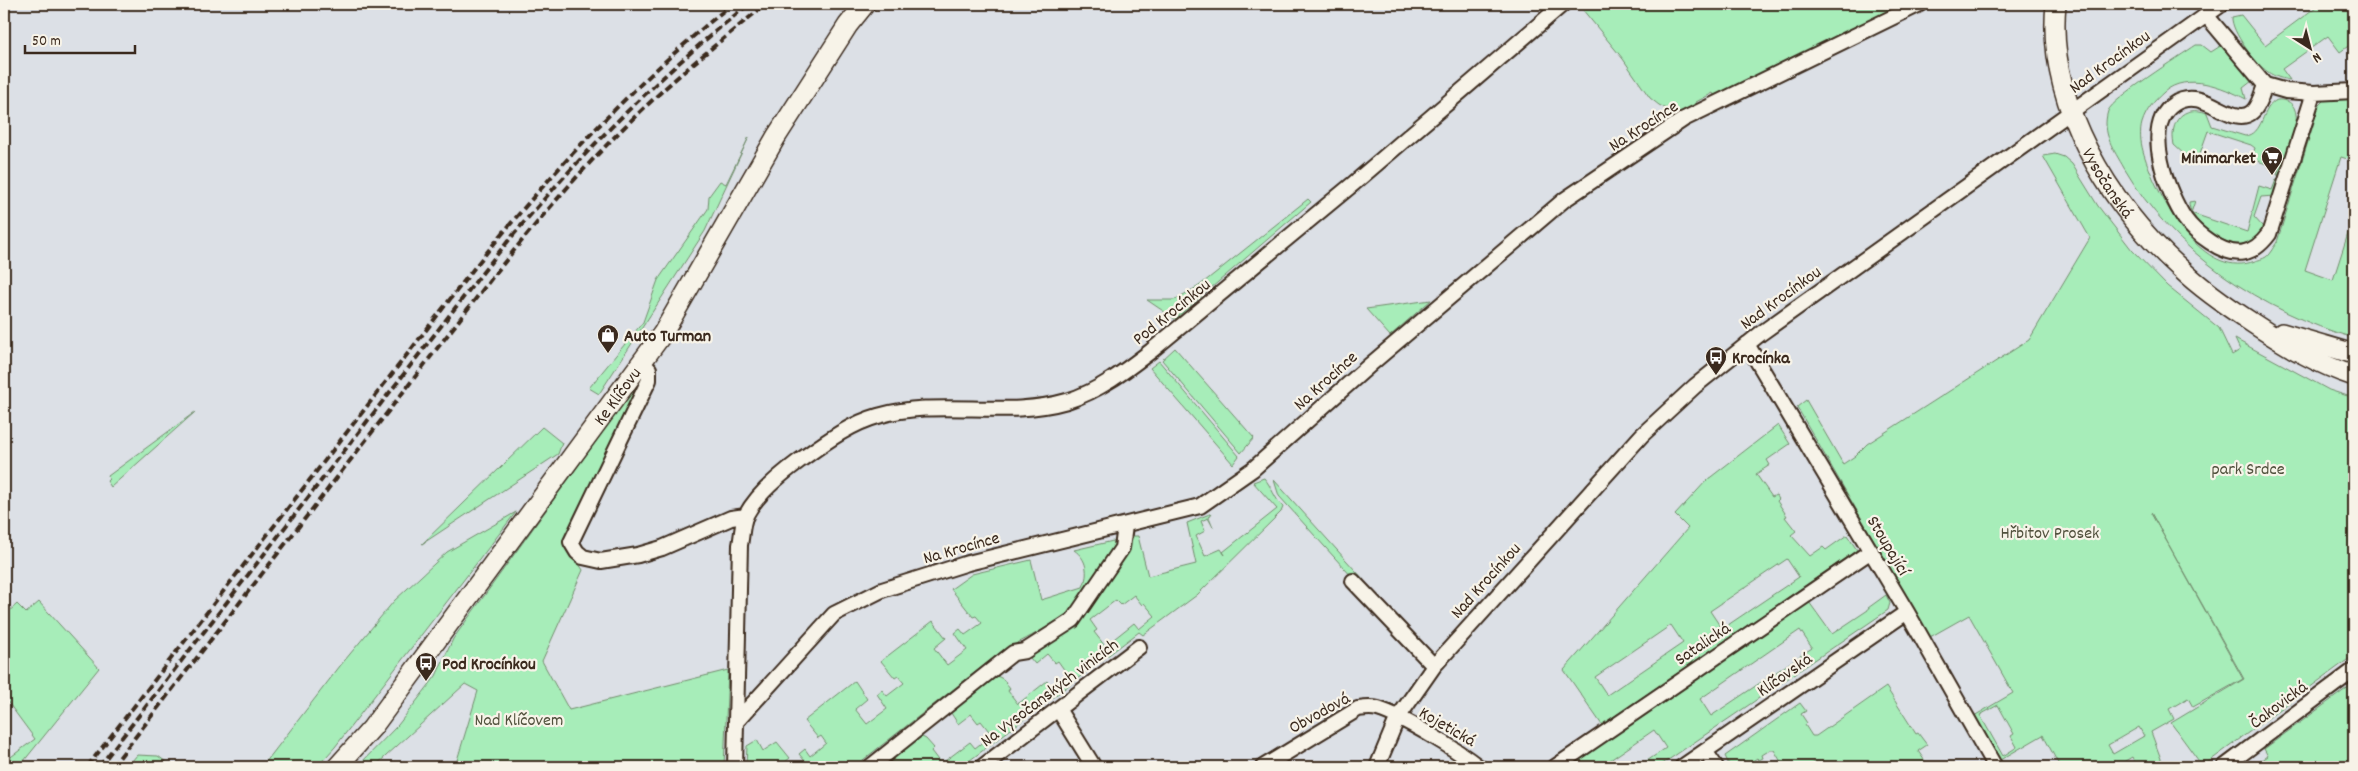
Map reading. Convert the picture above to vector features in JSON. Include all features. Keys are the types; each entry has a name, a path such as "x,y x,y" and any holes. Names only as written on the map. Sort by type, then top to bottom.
{"street":[{"name":"Ke Klíčovu","path":"337,767 372,728 641,363 681,305 803,94 864,4"},
{"name":"Pod Krocínkou","path":"735,767 740,545 746,516 782,473 835,435 878,416 917,409 1028,408 1066,401 1098,388 1125,371 1345,190 1562,4"},
{"name":"Na Krocínce","path":"737,721 834,614 882,590 968,563 1125,526 1200,506 1253,469 1372,364 1564,200 1669,127 1920,4"},
{"name":"Vysočanská","path":"2056,4 2055,49 2061,79 2071,112 2090,154 2135,220 2180,268 2204,289 2304,356 2354,376"},
{"name":"Nad Krocínkou","path":"1377,767 1397,719 1434,666 1642,435 1695,386 1747,344 2222,4"},
{"path":"2206,15 2265,85 2286,91 2314,93 2354,90"},
{"path":"2265,85 2252,112 2243,116 2231,114 2202,99 2187,99 2174,104 2164,115 2158,129 2157,145 2165,175 2185,218 2195,231 2226,251 2236,253 2249,251 2261,245 2269,234 2314,93"},
{"name":"Vysočanská","path":"2242,316 2303,340 2354,354"},
{"name":"Stoupající","path":"1747,344 1907,612 1995,767"},
{"path":"641,363 649,369 649,380 571,542 577,552 583,557 601,561 638,555 662,548 731,518 746,516"},
{"path":"870,767 1013,653 1026,651 1073,620 1122,548 1125,526"},
{"name":"Satalická","path":"1555,767 1871,552"},
{"path":"1353,581 1434,666"},
{"name":"Klíčovská","path":"1682,767 1907,612"},
{"name":"Na Vysočanských vinicích","path":"982,767 1139,647"},
{"name":"Čakovická","path":"2224,767 2354,670"},
{"name":"Obvodová","path":"1263,767 1358,709 1369,708 1379,710 1397,719"},
{"path":"1058,709 1094,767"},
{"name":"Kojetická","path":"1397,719 1468,758 1479,767"},
{"path":"1705,751 1716,767"}],"green space":[{"path":"1578,4 1906,4 1715,98 1713,93 1696,102 1697,106 1679,115 1650,98 1623,59"},
{"path":"2320,4 2354,4 2354,42 2340,52 2328,36 2282,69 2290,80 2271,74 2263,68 2245,47 2233,23 2232,17 2241,15 2265,45"},
{"path":"2196,45 2202,45 2211,52 2222,45 2252,81 2243,88 2246,99 2216,86 2194,82 2173,86 2157,99 2146,114 2142,123 2141,144 2153,178 2169,209 2192,240 2206,252 2221,261 2237,264 2255,261 2269,254 2277,242 2319,106 2326,99 2354,96 2354,161 2341,157 2305,270 2333,280 2354,215 2354,338 2320,327 2286,312 2254,295 2223,275 2194,252 2168,226 2144,198 2116,155 2107,134 2106,119 2108,111 2134,87"},
{"path":"2277,100 2288,102 2294,108 2296,118 2292,143 2280,175 2277,175 2279,168 2251,159 2255,148 2251,145 2208,131 2198,159 2185,155 2174,145 2173,137 2176,122 2185,113 2198,111 2207,113 2212,126 2245,136 2256,131 2268,108"},
{"path":"749,137 705,231 599,394 589,388 643,322 658,280 708,209 709,196 720,181 726,184"},
{"path":"2055,154 2064,157 2072,164 2098,206 2132,250 2167,286 2219,328 2232,355 2240,350 2235,339 2329,390 2354,398 2354,655 2207,763 2201,764 2171,723 2244,679 2151,513 2243,679 2193,707 2188,698 2169,709 2174,719 2151,732 2164,767 2137,767 2132,757 2115,767 2107,763 2100,767 2060,767 2043,735 2000,760 1974,716 2013,693 1969,615 1930,637 1797,407 1806,400 1843,464 1855,456 1867,444 2029,340 2090,238 2043,156","holes":["1998,705 2014,734 2011,736 2017,747 2003,756 1980,715","2139,727 2144,736 2113,754 2108,745"]},
{"path":"2276,180 2278,181 2274,196 2261,197 2254,217 2263,227 2263,231 2248,242 2240,244 2229,243 2206,229 2193,214 2247,232 2259,186 2272,190"},
{"path":"1308,199 1311,202 1175,319 1147,300 1174,300 1199,286"},
{"path":"2195,201 2192,211 2189,202"},
{"path":"1431,300 1390,336 1366,309"},
{"path":"1175,348 1254,438 1241,453 1162,360"},
{"path":"1159,361 1239,456 1233,464 1150,368"},
{"name":"Nad Klíčovem","path":"633,390 635,399 564,541 583,570 542,661 569,710 728,670 724,767 455,767 478,691 465,684 374,767 357,767 398,725 436,676 453,639"},
{"path":"195,412 111,487 107,481 109,479 108,476"},
{"path":"1778,425 1790,444 1767,460 1770,465 1756,474 1772,497 1776,495 1779,499 1777,501 1787,516 1785,517 1796,531 1791,535 1810,556 1823,547 1826,550 1847,535 1857,550 1602,725 1564,670 1688,528 1675,515 1707,480","holes":["1787,559 1799,577 1722,629 1710,611","1671,625 1683,643 1607,695 1595,677"]},
{"path":"542,427 562,443 558,454 422,544"},
{"path":"1264,478 1283,507 1281,512 1197,595 1143,635 1139,632 961,767 876,767 918,735 926,739 934,748 931,751 941,764 970,742 975,748 992,735 981,721 978,723 971,714 958,724 951,713 953,706 995,675 1003,679 1010,688 1008,691 1018,704 1047,681 1052,687 1068,675 1058,661 1055,663 1047,654 1035,664 1030,658 1049,642 1120,564 1133,536 1138,536 1148,576 1196,564 1187,523 1212,513 1209,517 1213,527 1208,518 1201,521 1205,531 1196,536 1205,556 1221,549 1223,552 1277,509 1253,482","holes":["1134,595 1142,605 1144,603 1155,616 1139,629 1134,623 1105,646 1094,632 1097,630 1090,620 1116,600 1121,605"]},
{"path":"1274,480 1364,580 1353,578 1279,496"},
{"path":"516,512 335,747 317,767 262,767 340,666 394,601 447,552"},
{"path":"1113,541 1115,546 1101,570 1085,594 1068,613 1022,641 1006,648 854,767 810,767 799,754 805,749 810,756 826,743 821,736 818,738 804,721 855,681 867,699 855,709 867,724 887,709 877,694 882,690 887,696 904,683 898,676 895,678 881,661 933,621 946,638 934,648 947,665 967,650 955,633 960,629 965,635 982,623 976,616 973,617 951,589 972,574 1031,560 1041,600 1083,587 1086,567 1082,558 1074,550"},
{"path":"1886,595 1890,603 1888,610 1658,767 1638,767 1666,748 1654,730 1600,767 1568,767 1809,602 1832,634 1868,610 1868,608","holes":["1800,630 1812,648 1711,716 1700,699"]},
{"path":"39,602 99,668 19,767 4,767 4,762 35,739 4,697 4,616 17,604 26,613"},
{"path":"2354,683 2354,767 2252,767 2268,756 2264,749"},
{"path":"1886,687 1916,734 1918,733 1927,745 1918,751 1929,767 1822,767 1819,763 1815,762 1807,767 1784,767 1774,750 1770,750 1762,755 1763,758 1759,760 1757,758 1744,767 1730,767 1725,756 1800,703 1806,711 1801,714 1807,723 1805,725 1812,736 1816,736"},
{"path":"757,740 763,751 777,742 790,758 779,767 746,767 747,746"},
{"path":"137,755 158,756 173,767 127,767"}],"railway":[{"path":"87,767 475,267 535,195 628,96 732,4"},
{"path":"99,767 513,235 544,199 642,97 676,65 749,4"},
{"path":"112,767 491,279 545,213 602,150 657,96 766,4"}],"place":[{"name":"Minimarket","path":"2272,176"},
{"name":"Auto Turman","path":"608,354"},
{"name":"Krocínka","path":"1716,376"},
{"name":"Pod Krocínkou","path":"426,682"}],"park label":[{"name":"park Srdce","path":"2248,468"},
{"name":"Hřbitov Prosek","path":"2050,532"}]}
